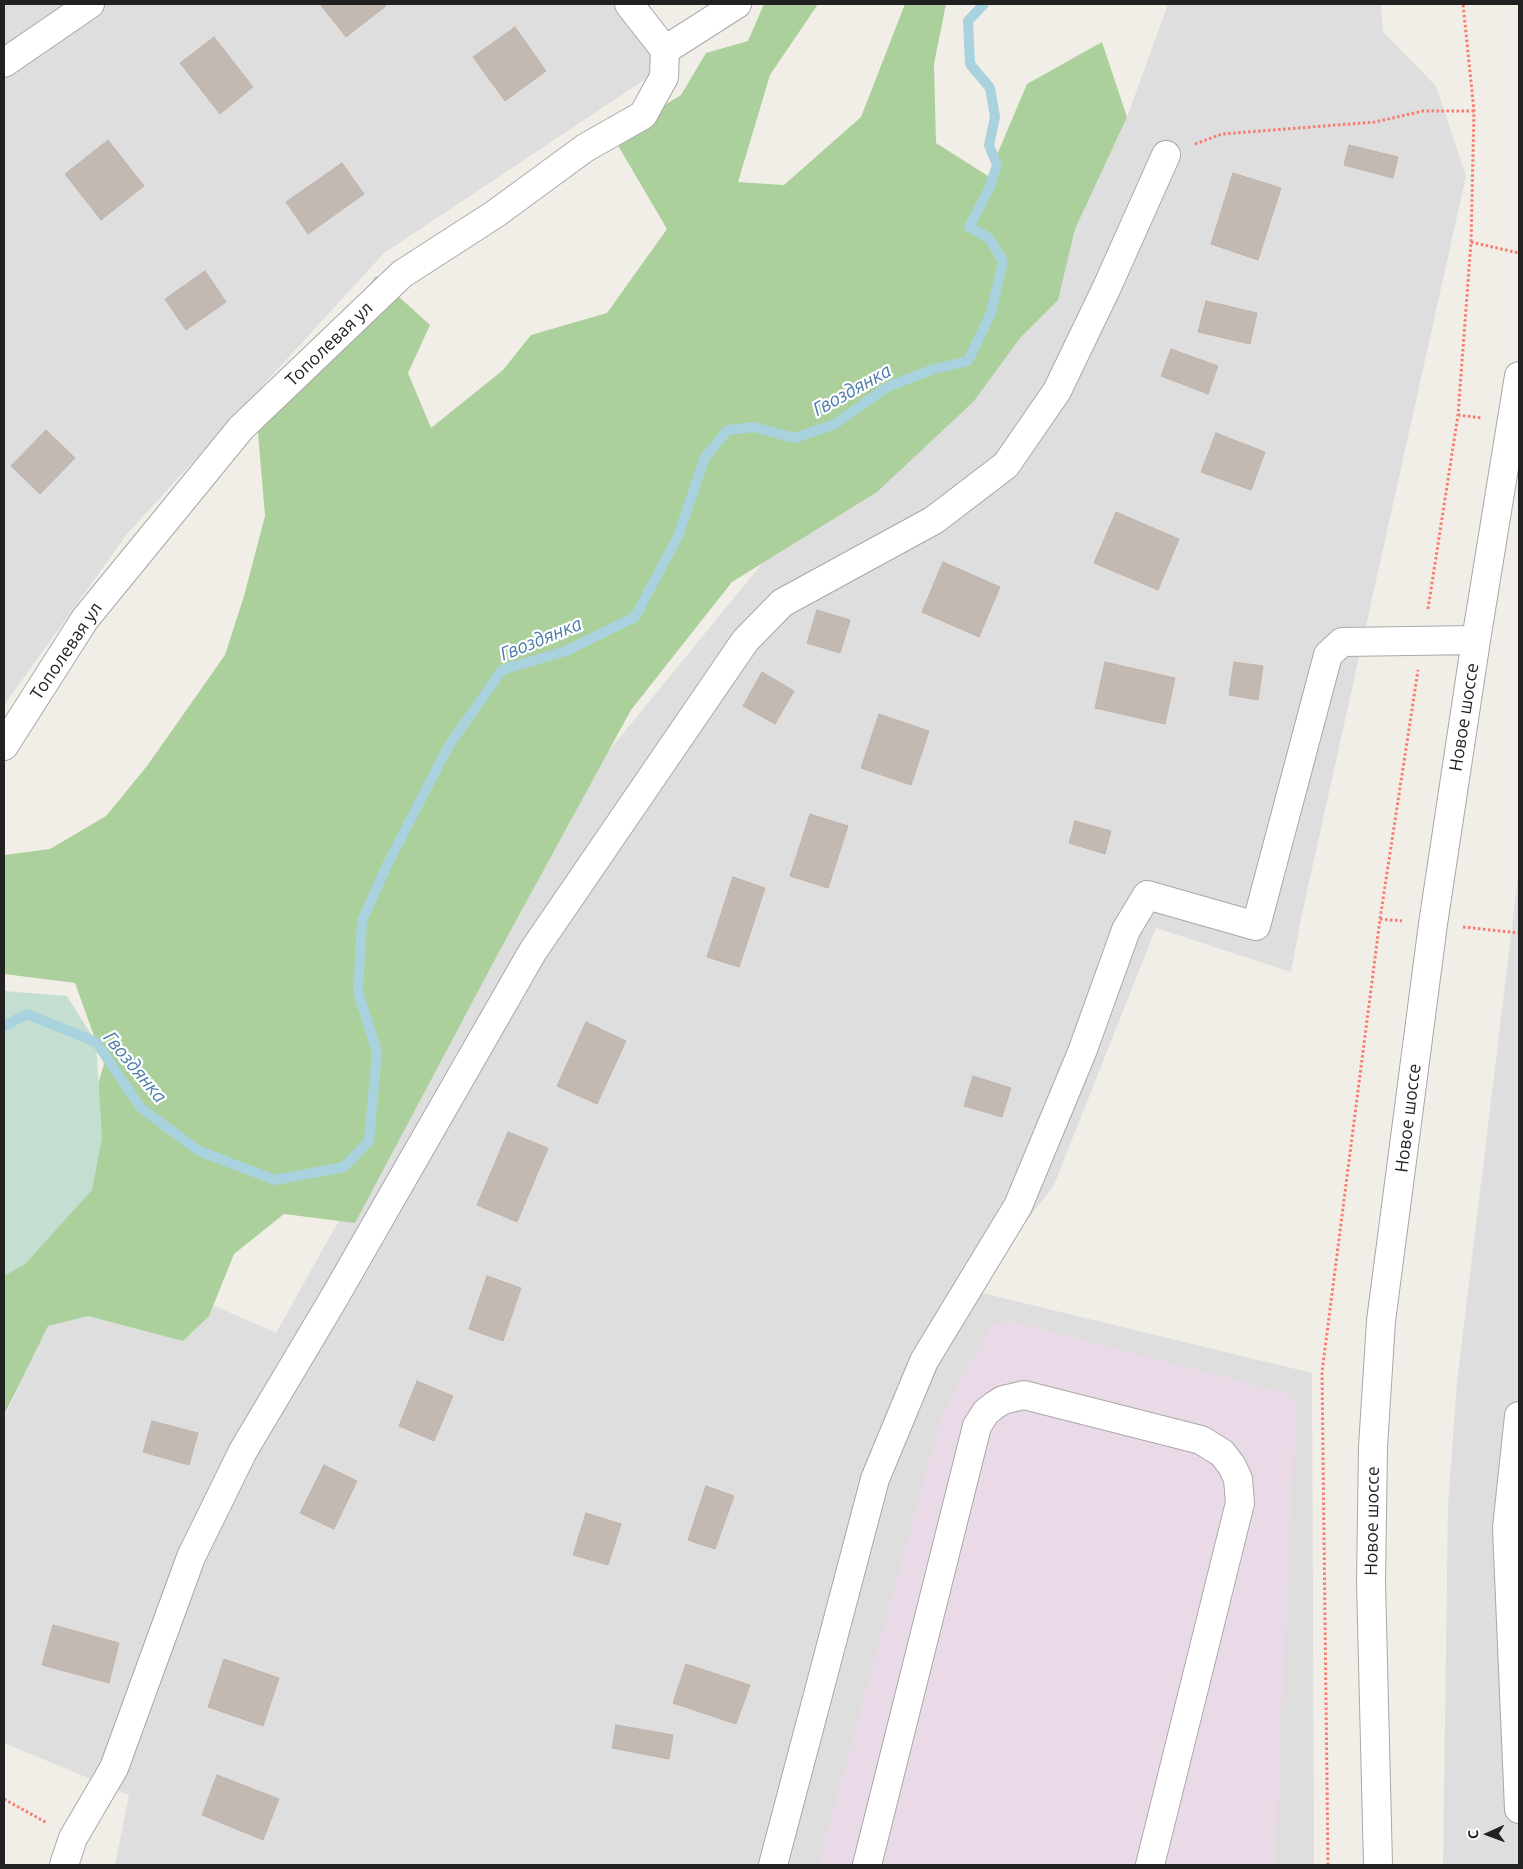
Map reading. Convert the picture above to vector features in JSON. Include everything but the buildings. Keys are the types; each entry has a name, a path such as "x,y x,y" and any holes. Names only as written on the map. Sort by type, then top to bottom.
{"street":[{"path":"4,63 90,4"},
{"path":"629,4 665,50 737,4"},
{"name":"Тополевая ул","path":"4,746 85,619 242,428 402,274 495,214 585,148 643,115 664,77 665,50"},
{"path":"64,1865 73,1838 114,1768 191,1557 243,1451 339,1289 533,951 745,641 757,628 782,603 934,520 1006,465 1057,391 1107,287 1166,155"},
{"name":"Новое шоссе","path":"1378,1865 1371,1582 1373,1447 1382,1321 1433,924 1476,640 1519,376"},
{"path":"773,1865 875,1479 924,1361 1018,1206 1082,1052 1126,930 1147,895 1256,926 1328,655 1342,642 1476,640"},
{"path":"867,1865 977,1426 986,1412 995,1405 1003,1400 1024,1395 1201,1440 1222,1453 1238,1478 1240,1503 1150,1865"},
{"path":"1519,1416 1507,1528 1519,1809"}],"path":[{"path":"1427,612 1458,415 1471,242 1474,111 1463,4"},
{"path":"1166,155 1222,134 1375,122 1423,112 1474,111"},
{"path":"1471,242 1519,253"},
{"path":"1328,1865 1322,1372 1380,919 1420,662"},
{"path":"4,1799 73,1838"}],"shaded area":[{"path":"4,4 623,4 662,68 384,253 127,534 4,705"},
{"path":"1168,4 1381,4 1383,32 1436,86 1466,176 1300,923 1291,972 1156,928 1054,1185 987,1274 978,1292 1312,1373 1314,1865 115,1865 129,1795 4,1743 4,1418 82,1247 276,1333 585,780 1127,117"},
{"path":"1519,869 1519,1865 1443,1865 1448,1504 1457,1382"},
{"path":"1011,1321 1288,1394 1296,1407 1275,1865 818,1865 942,1414 991,1325"}],"green space":[{"path":"764,4 818,4 770,75 738,182 784,185 861,117 905,4 946,4 934,64 936,143 988,176 1027,84 1102,42 1127,117 1075,229 1058,300 1020,338 974,401 877,492 732,582 631,710 500,950 355,1223 284,1214 234,1254 209,1316 183,1341 88,1316 48,1326 4,1415 4,1257 78,1153 104,1064 75,983 4,974 4,855 50,849 106,816 147,766 225,655 244,596 265,516 258,433 376,276 430,325 408,373 431,428 503,370 531,335 607,313 667,229 613,137 681,95 706,53 748,41"},
{"path":"4,991 67,996 96,1042 102,1138 92,1190 25,1264 4,1276"}],"waterway":[{"name":"Гвоздянка","path":"4,1026 27,1014 96,1042 141,1108 199,1151 275,1180 344,1167 369,1141 377,1052 358,992 362,921 387,865 448,747 502,670 566,651 635,617 678,536 705,457 728,430 753,427 795,438 835,424 887,387 934,369 968,361 991,313 1003,261 989,238 969,227 990,187 997,165 989,145 995,117 990,88 970,64 968,21 984,4"}]}
